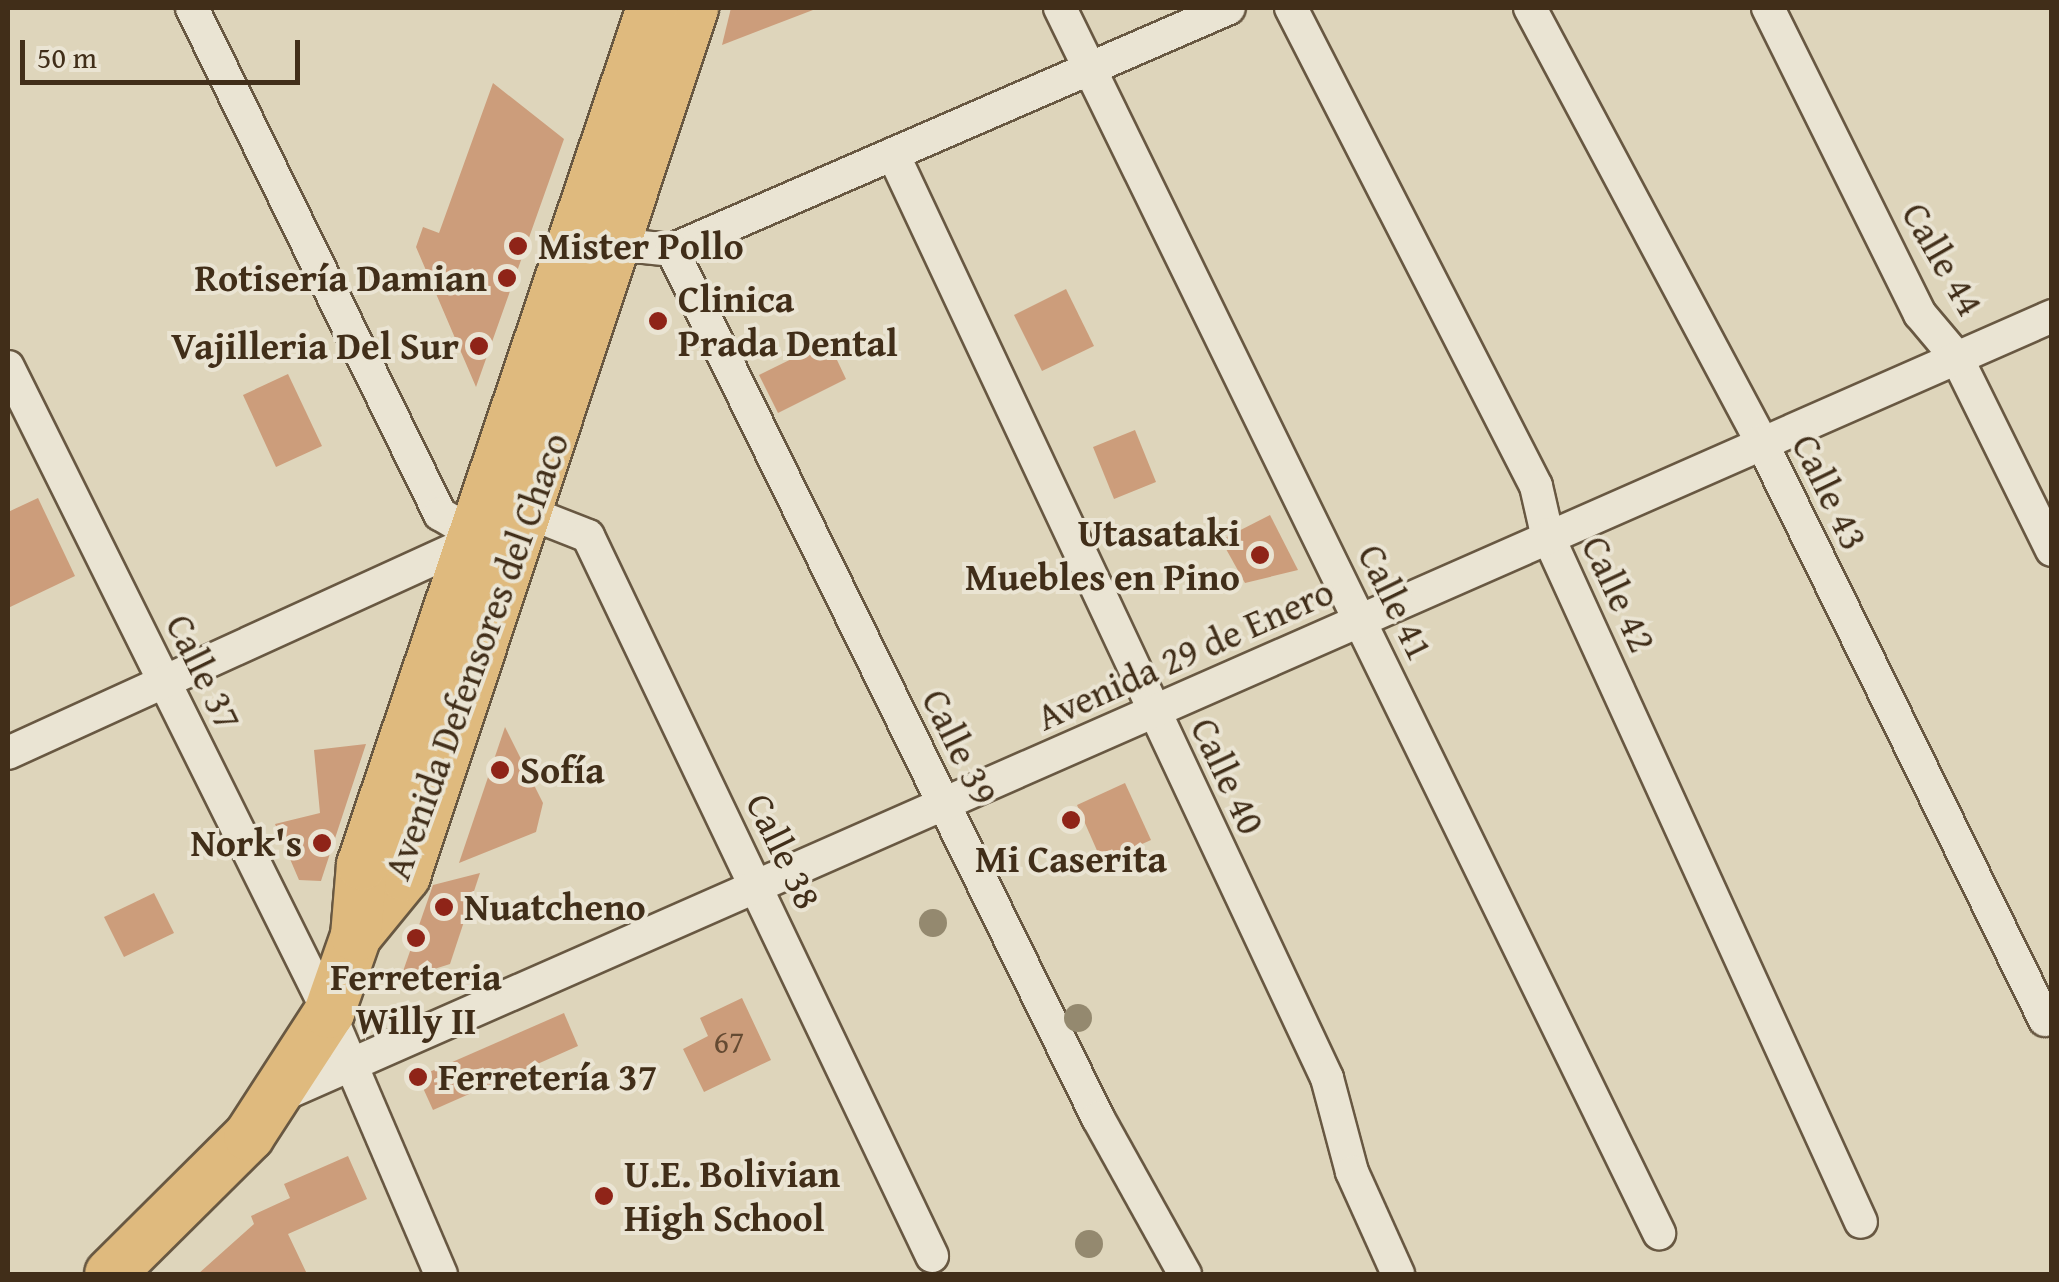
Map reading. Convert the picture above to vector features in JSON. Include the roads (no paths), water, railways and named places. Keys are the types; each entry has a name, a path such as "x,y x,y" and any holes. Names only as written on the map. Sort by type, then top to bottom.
{"main road":[{"name":"Avenida Defensores del Chaco","path":"356,936 404,876 532,514 652,8"},
{"name":"Avenida Defensores del Chaco","path":"356,936 362,865 478,536 693,8"},
{"path":"110,1274 282,1094 329,1013 356,936"}],"street":[{"name":"Calle 41","path":"1060,8 1658,1233"},
{"path":"597,242 672,250 1228,8"},
{"name":"Calle 42","path":"1291,8 1536,486 1547,534 1861,1222"},
{"name":"Calle 43","path":"1530,8 1761,440 2045,1020"},
{"name":"Calle 44","path":"1768,8 1920,314 1957,358 2052,550"},
{"path":"200,13 440,514 478,536"},
{"name":"Calle 40","path":"893,154 1328,1078 1352,1172 1398,1274"},
{"name":"Calle 39","path":"672,250 943,805 1185,1274"},
{"name":"Avenida 29 de Enero","path":"282,1094 1154,714 1547,534 2052,316"},
{"name":"Calle 37","path":"8,367 351,1063"},
{"path":"8,752 532,514"},
{"name":"Calle 38","path":"532,514 588,536 932,1256"},
{"path":"351,1063 441,1274"}],"place":[{"name":"Mister Pollo","path":"518,246"},
{"name":"Rotisería Damian","path":"507,278"},
{"name":"Clinica Prada Dental","path":"658,321"},
{"name":"Vajilleria Del Sur","path":"479,346"},
{"name":"Utasataki Muebles en Pino","path":"1260,555"},
{"name":"Sofía","path":"500,770"},
{"name":"Mi Caserita","path":"1071,820"},
{"name":"Nork's","path":"322,843"},
{"name":"Nuatcheno","path":"444,907"},
{"name":"Ferreteria Willy II","path":"416,938"},
{"name":"Ferretería 37","path":"418,1077"},
{"name":"U.E. Bolivian High School","path":"604,1196"}]}
